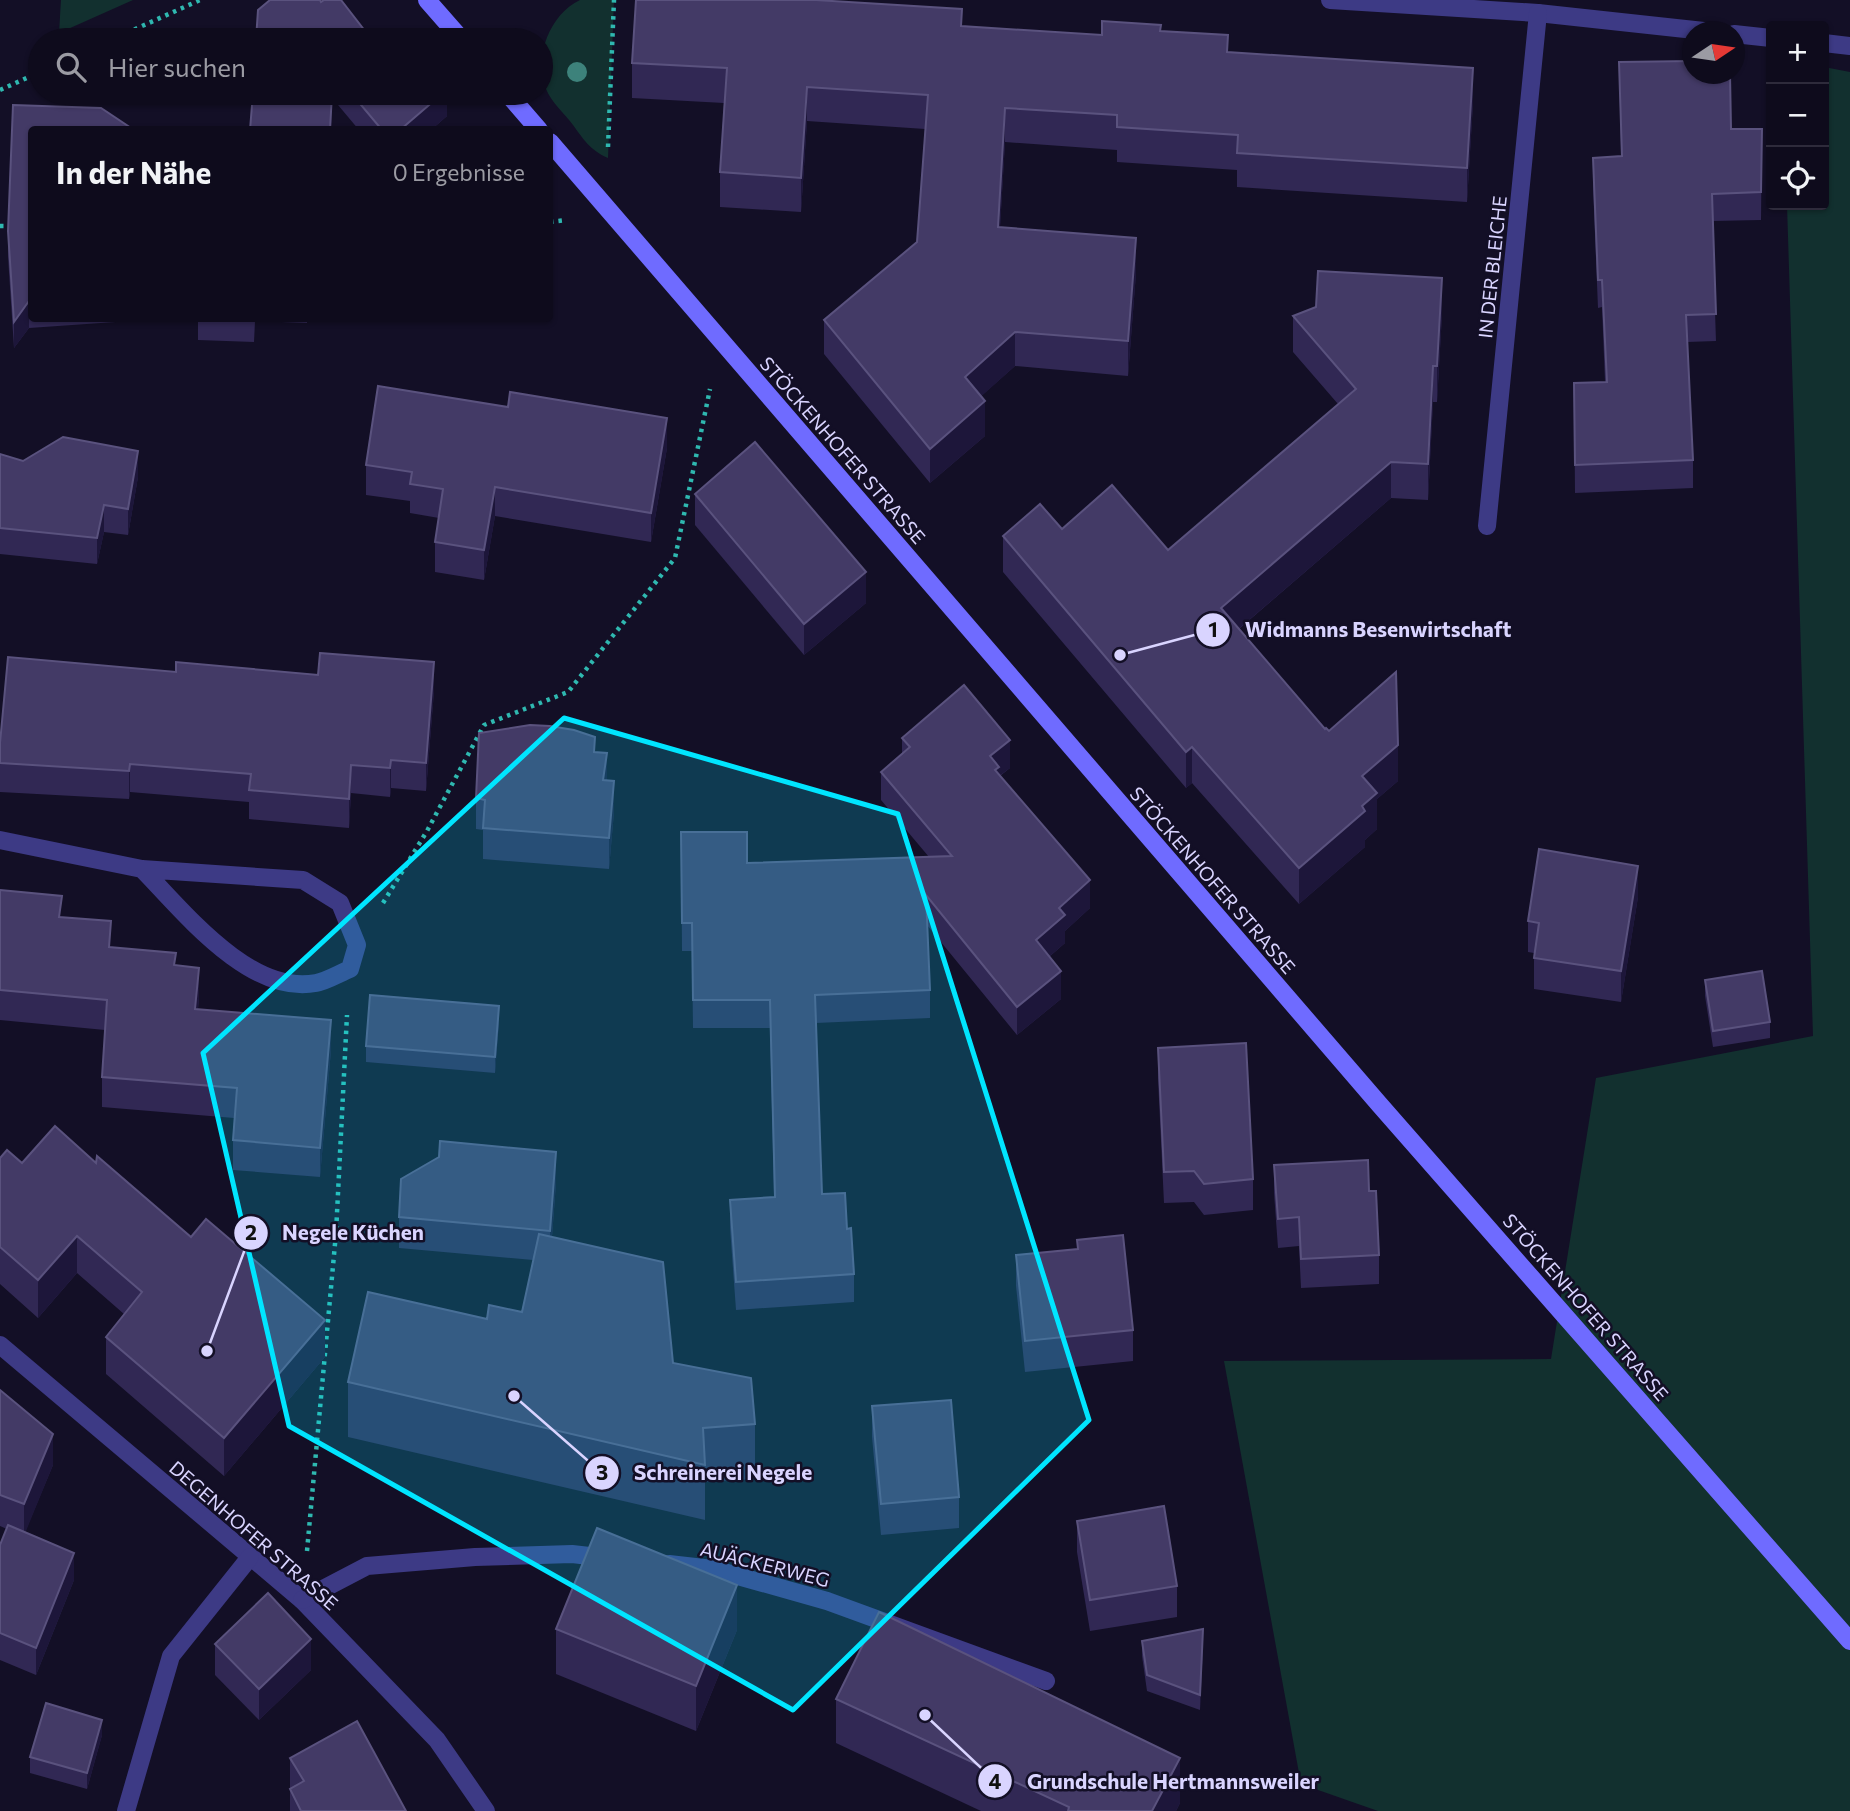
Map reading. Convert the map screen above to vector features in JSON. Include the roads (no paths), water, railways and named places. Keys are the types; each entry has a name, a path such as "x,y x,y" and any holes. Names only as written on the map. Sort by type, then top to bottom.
{"main road":[{"path":"431,1 452,28"},
{"path":"517,105 536,126"},
{"name":"STÖCKENHOFER STRASSE","path":"553,146 1379,1104 1850,1641"}],"street":[{"path":"1330,0 1538,13 1682,29"},
{"name":"IN DER BLEICHE","path":"1487,526 1538,13"},
{"path":"1745,35 1766,37"},
{"path":"1829,44 1850,46"},
{"path":"0,840 142,869 303,880 340,903 357,945 351,969 315,984 277,982 219,950 142,869"},
{"name":"DEGENHOFER STRASSE","path":"0,1345 302,1601 437,1740 486,1811"},
{"path":"302,1601 367,1566 572,1554 623,1559"},
{"path":"126,1811 171,1656 250,1557"},
{"name":"AUÄCKERWEG","path":"649,1562 713,1569 827,1601 1046,1681"}],"place":[{"name":"Widmanns Besenwirtschaft","path":"1120,655"},
{"name":"Negele Küchen","path":"207,1351"},
{"name":"Schreinerei Negele","path":"514,1396"},
{"name":"Grundschule Hertmannsweiler","path":"925,1715"}]}
